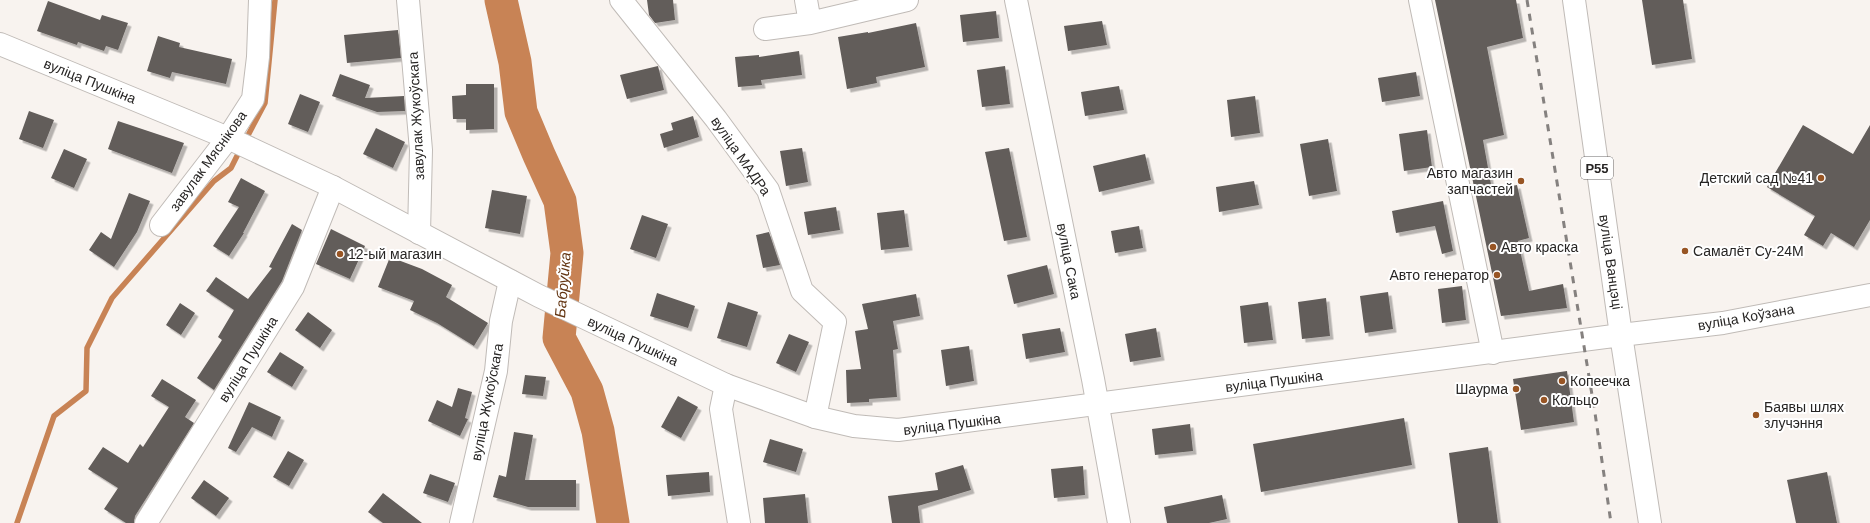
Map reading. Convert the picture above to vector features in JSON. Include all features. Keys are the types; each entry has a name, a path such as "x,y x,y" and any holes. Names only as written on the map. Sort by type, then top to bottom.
{"street":[{"name":"завулак Мяснікова","path":"161,225 238,143 253,99 258,58 260,0"},
{"name":"завулак Жукоўскага","path":"408,0 421,150 419,233"},
{"name":"вуліца МАДРа","path":"621,0 716,119 768,190 802,291 835,322 815,417"},
{"path":"806,0 810,23"},
{"path":"765,28 810,23 907,0"},
{"name":"вуліца Сака","path":"1016,0 1097,404 1119,523"},
{"path":"1420,0 1493,353"},
{"name":"вуліца Ванцэці","path":"1574,0 1621,335 1650,523"},
{"name":"вуліца Пушкіна","path":"0,44 238,143 333,187 539,296 726,385 815,417 854,426 898,430 1621,335"},
{"name":"вуліца Пушкіна","path":"146,523 294,287 333,187"},
{"name":"вуліца Жукоўскага","path":"461,523 496,371 501,321 510,281"},
{"name":"вуліца Коўзана","path":"1621,335 1723,323 1870,295"},
{"path":"726,385 721,409 739,523"}],"building":[{"path":"647,0 673,0 675,20 655,23 649,15"},
{"path":"1435,0 1516,0 1523,38 1487,47 1504,135 1483,140 1492,190 1517,185 1529,238 1518,241 1529,291 1563,284 1567,308 1501,316"},
{"path":"1642,0 1683,0 1692,59 1652,65"},
{"path":"48,1 100,20 102,15 128,23 118,50 106,46 104,51 78,42 77,45 37,31"},
{"path":"996,11 999,38 963,42 960,15"},
{"path":"1102,21 1107,45 1068,51 1064,26"},
{"path":"916,23 925,67 876,77 877,83 847,89 838,37 868,33"},
{"path":"398,30 401,58 347,63 344,35"},
{"path":"158,36 180,43 179,47 232,59 226,84 172,72 170,78 147,71"},
{"path":"799,51 802,75 761,80 762,85 738,87 735,57 759,55 759,57"},
{"path":"658,66 664,90 627,99 620,75"},
{"path":"1005,66 1010,104 982,107 977,70"},
{"path":"1416,72 1420,96 1382,102 1378,78"},
{"path":"340,74 370,85 365,98 404,96 405,111 377,112 332,96"},
{"path":"466,84 494,84 494,129 466,130 466,119 453,119 452,96 466,95"},
{"path":"1119,86 1124,110 1085,116 1081,92"},
{"path":"300,94 320,102 308,132 288,124"},
{"path":"1255,96 1260,133 1231,137 1227,100"},
{"path":"29,111 54,120 43,148 19,139"},
{"path":"693,116 699,137 664,148 660,134 673,130 671,123"},
{"path":"118,121 184,143 172,173 108,149"},
{"name":"Детский сад №41","path":"1803,125 1853,154 1870,125 1870,220 1854,247 1831,233 1823,246 1804,235 1815,216 1767,187"},
{"path":"376,128 405,142 393,168 363,154"},
{"path":"1427,130 1432,167 1404,171 1399,134"},
{"path":"1328,139 1337,191 1309,196 1300,144"},
{"path":"802,148 808,182 786,186 780,151"},
{"path":"1009,148 1027,237 1004,241 985,152"},
{"path":"64,149 87,159 74,188 51,178"},
{"path":"1145,154 1151,180 1099,192 1093,166"},
{"path":"241,178 265,191 244,233 229,256 213,246 239,207 228,202"},
{"path":"1254,181 1259,205 1219,212 1216,187"},
{"path":"492,190 527,196 520,234 485,228"},
{"path":"129,193 150,201 137,232 114,267 89,250 101,232 111,239"},
{"path":"1443,201 1453,251 1442,254 1435,226 1396,233 1392,211"},
{"path":"836,207 840,230 808,235 804,212"},
{"path":"904,210 909,247 881,250 877,213"},
{"path":"642,215 668,224 656,258 630,249"},
{"path":"292,224 302,230 282,281 214,390 197,378 222,340 218,337 234,310 206,291 216,277 248,299 272,268 269,267"},
{"path":"1139,226 1143,248 1115,253 1111,231"},
{"name":"12-ый магазин","path":"331,229 365,246 350,279 316,264"},
{"path":"769,232 780,265 763,268 756,235"},
{"path":"390,257 422,269 452,285 446,297 488,323 474,346 437,323 410,310 414,301 378,287"},
{"path":"1047,265 1054,294 1014,304 1007,275"},
{"path":"1462,286 1466,320 1442,323 1438,289"},
{"path":"1388,292 1393,329 1365,333 1360,296"},
{"path":"657,293 695,306 688,328 650,316"},
{"path":"916,294 920,316 893,321 898,349 893,350 897,397 869,399 869,402 847,403 846,370 861,369 855,331 868,329 862,304"},
{"path":"1326,298 1330,336 1302,339 1298,302"},
{"path":"728,302 758,312 747,347 717,338"},
{"path":"1268,302 1273,340 1244,343 1240,306"},
{"path":"180,303 195,313 181,335 166,325"},
{"path":"308,312 332,330 320,348 295,330"},
{"path":"1060,328 1065,352 1026,359 1022,334"},
{"path":"1156,328 1161,357 1130,362 1125,334"},
{"path":"789,334 809,342 796,372 776,363"},
{"path":"969,346 974,381 946,386 941,350"},
{"path":"280,352 304,367 292,387 267,372"},
{"name":"Кольцо","path":"1567,371 1574,422 1521,430 1513,379"},
{"path":"525,375 546,377 543,396 522,394"},
{"path":"162,379 196,400 185,417 194,423 135,516 134,523 126,523 104,509 118,488 88,469 103,447 128,463 140,444 143,447 169,407 151,396"},
{"path":"458,388 472,392 465,418 468,419 460,436 428,421 437,400 452,407"},
{"path":"678,396 698,407 681,438 661,427"},
{"path":"249,402 281,417 272,437 252,427 236,452 228,448"},
{"path":"1404,418 1412,465 1261,492 1253,444"},
{"path":"1190,424 1193,451 1155,455 1152,429"},
{"path":"514,432 533,435 525,480 576,480 576,507 528,507 493,497 499,475 506,477"},
{"path":"770,439 803,449 796,472 763,462"},
{"path":"1488,447 1498,523 1458,523 1449,453"},
{"path":"288,451 304,460 289,486 273,477"},
{"path":"963,465 971,490 918,506 920,523 892,523 888,496 938,490 935,473"},
{"path":"1083,466 1085,495 1054,498 1051,469"},
{"path":"709,472 710,492 668,496 666,475"},
{"path":"1827,472 1837,523 1796,523 1787,480"},
{"path":"430,474 455,483 448,502 423,493"},
{"path":"204,480 229,498 216,516 191,498"},
{"path":"383,493 422,523 383,523 368,512"},
{"path":"805,494 808,523 765,523 763,498"},
{"path":"1222,495 1227,519 1209,523 1167,523 1164,507"}],"waterway":[{"path":"245,141 265,103 275,0"},
{"name":"Бабруйка","path":"501,0 515,62 521,112 560,201 567,253 559,338 587,391 598,431 613,523"},
{"path":"17,523 54,416 86,391 87,348 112,298 214,181 231,168 241,148"}],"railway":[{"path":"1527,0 1595,413 1611,523"}],"place":[{"name":"Детский сад №41","path":"1821,178"},
{"name":"Авто магазин запчастей","path":"1521,181"},
{"name":"Авто краска","path":"1493,247"},
{"name":"Самалёт Су-24М","path":"1685,251"},
{"name":"12-ый магазин","path":"340,254"},
{"name":"Авто генератор","path":"1497,275"},
{"name":"Копеечка","path":"1562,381"},
{"name":"Шаурма","path":"1516,389"},
{"name":"Кольцо","path":"1544,400"},
{"name":"Баявы шлях злучэння","path":"1756,415"}]}
